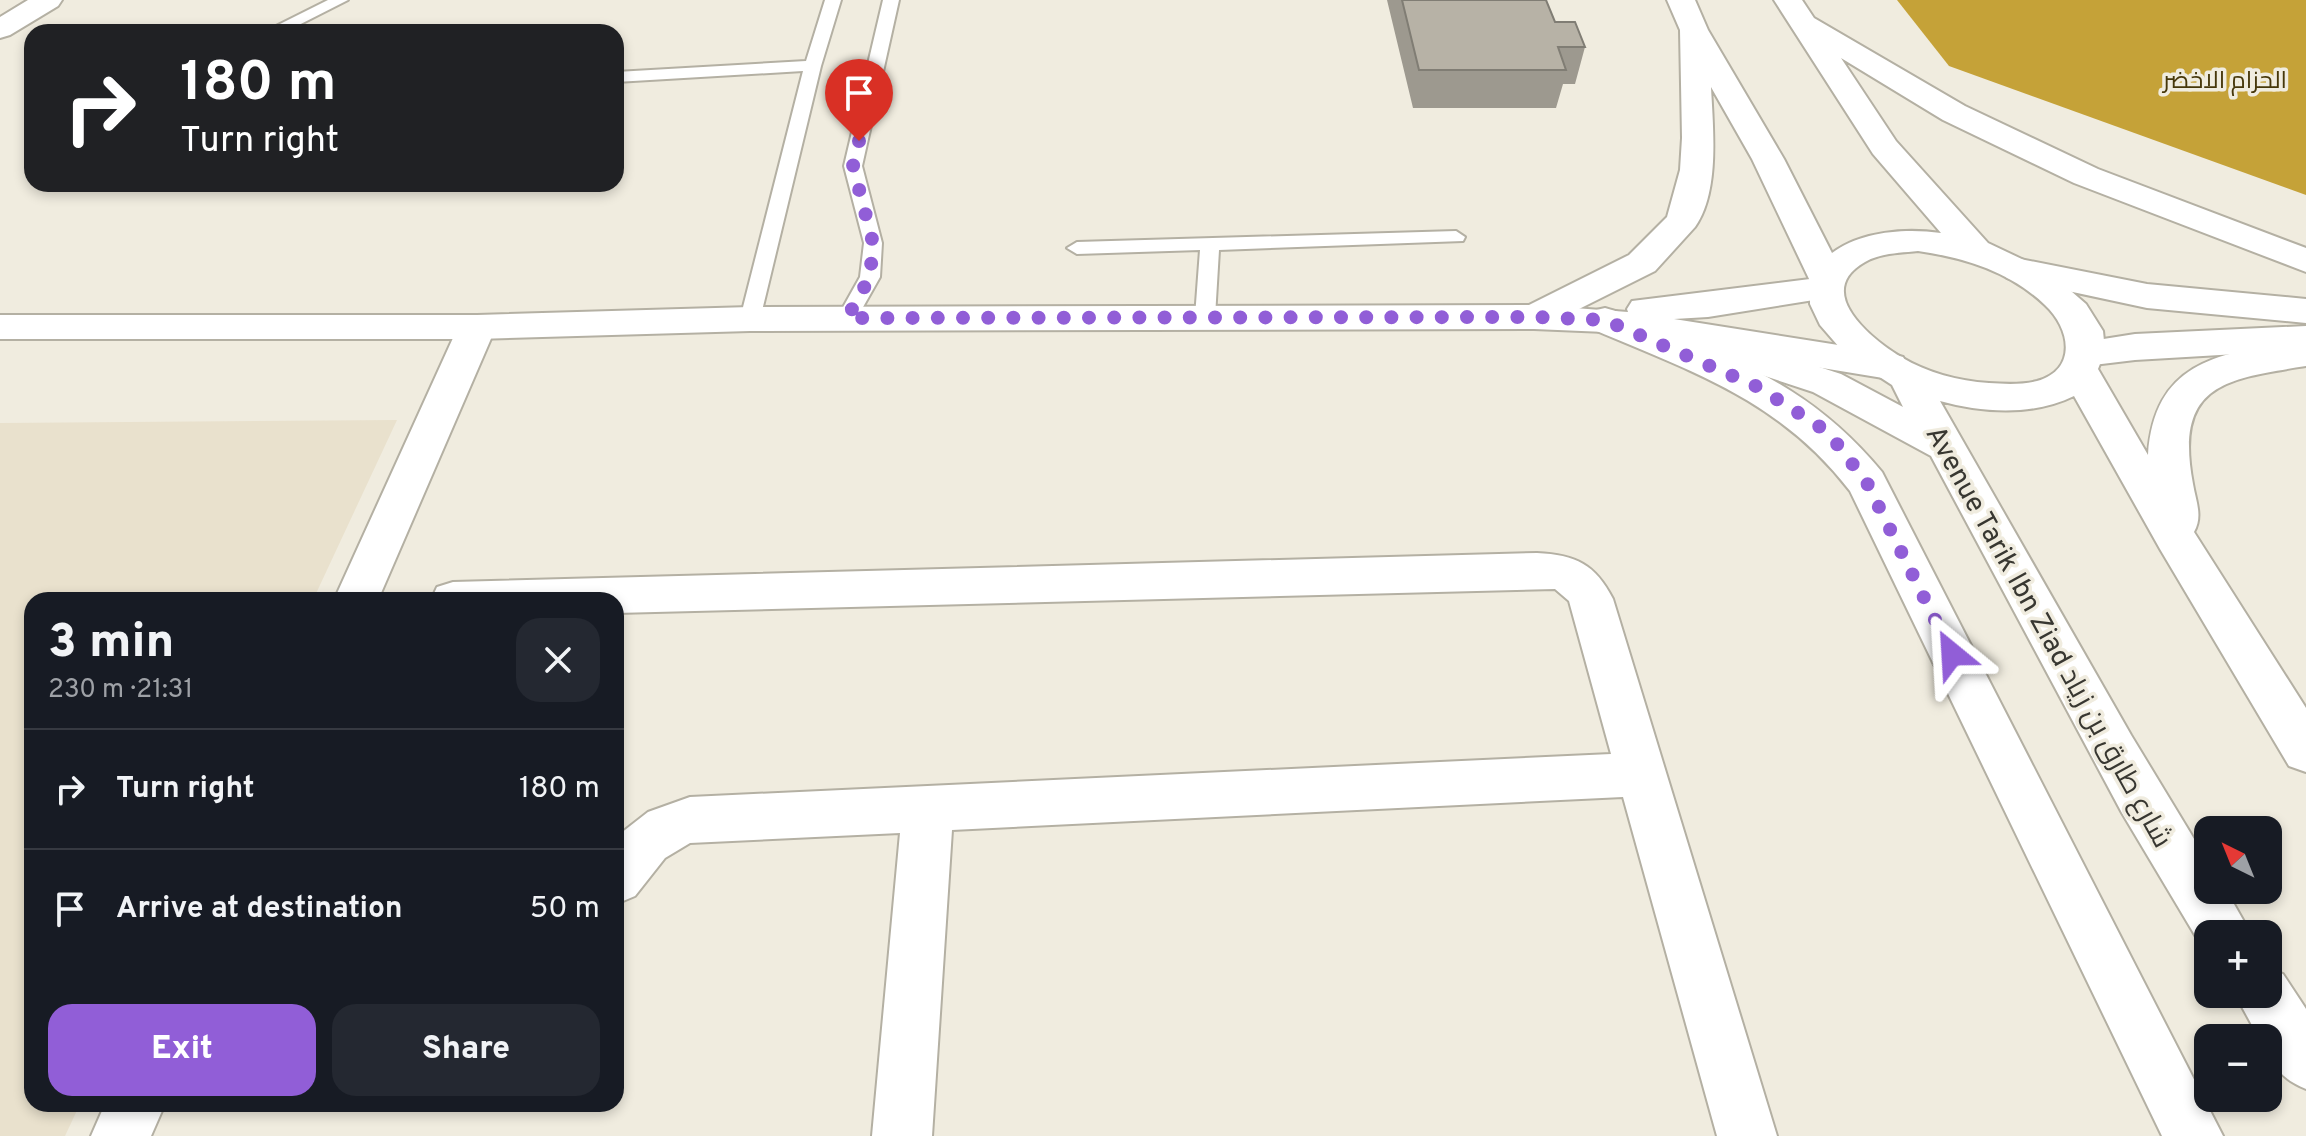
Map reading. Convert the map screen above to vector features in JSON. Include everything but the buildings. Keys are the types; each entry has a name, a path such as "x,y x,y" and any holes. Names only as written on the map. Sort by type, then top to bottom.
{"street":[{"path":"0,3 6,0"},
{"path":"0,29 48,0"},
{"path":"1797,13 1884,147 1976,251"},
{"path":"1797,13 1954,113 2073,170 2306,261"},
{"path":"1688,15 1768,159 1827,284 1833,315 1862,348 1898,371"},
{"path":"1534,317 1642,263 1683,220 1696,170 1698,138 1688,15"},
{"path":"1827,284 1835,265 1849,253 1868,245 1918,240 1976,251 2020,270 2046,286 2074,315 2084,335 2082,362 2187,554 2300,732"},
{"path":"2020,270 2147,296 2306,311"},
{"path":"1534,317 1708,305 1827,284"},
{"path":"0,327 477,327 847,318 1534,317 1605,320 1666,330 1898,371 1958,393 2019,397 2066,383 2082,362 2306,338"},
{"path":"1605,320 1758,387 1791,406 1820,427 1853,463 1867,483 2193,1136"},
{"path":"360,592 477,327"},
{"path":"1666,330 1827,383 1942,445"},
{"path":"2187,554 2169,477 2169,428 2181,399 2194,384 2217,371 2252,361 2306,353"},
{"name":"Avenue Tarik Ibn Ziad شارع طارق بن زياد","path":"1898,371 1987,517 2165,845 2215,920"},
{"path":"624,595 1558,570 1575,577 1585,586 1591,599 1747,1136"},
{"path":"624,868 654,834 690,820 1643,774"},
{"path":"902,1136 928,808"},
{"path":"2272,1008 2306,1060"},
{"path":"121,1136 132,1112"}],"lane":[{"path":"289,24 340,0"},
{"path":"750,319 813,66 833,0"},
{"path":"847,318 870,277 873,243 853,166 891,0"},
{"path":"624,77 813,66"},
{"path":"1077,248 1456,237"},
{"path":"1205,317 1210,245"}],"shaded area":[{"path":"397,420 317,592 24,592 24,1112 76,1112 65,1136 0,1136 0,423"}],"green space":[{"name":"الحزام الاخضر","path":"1897,0 2306,0 2306,195 1949,66"}],"route":[{"path":"859,141 853,166 873,243 870,277 847,318 1534,317 1605,320 1758,387 1820,427 1867,483 1952,654"}]}
